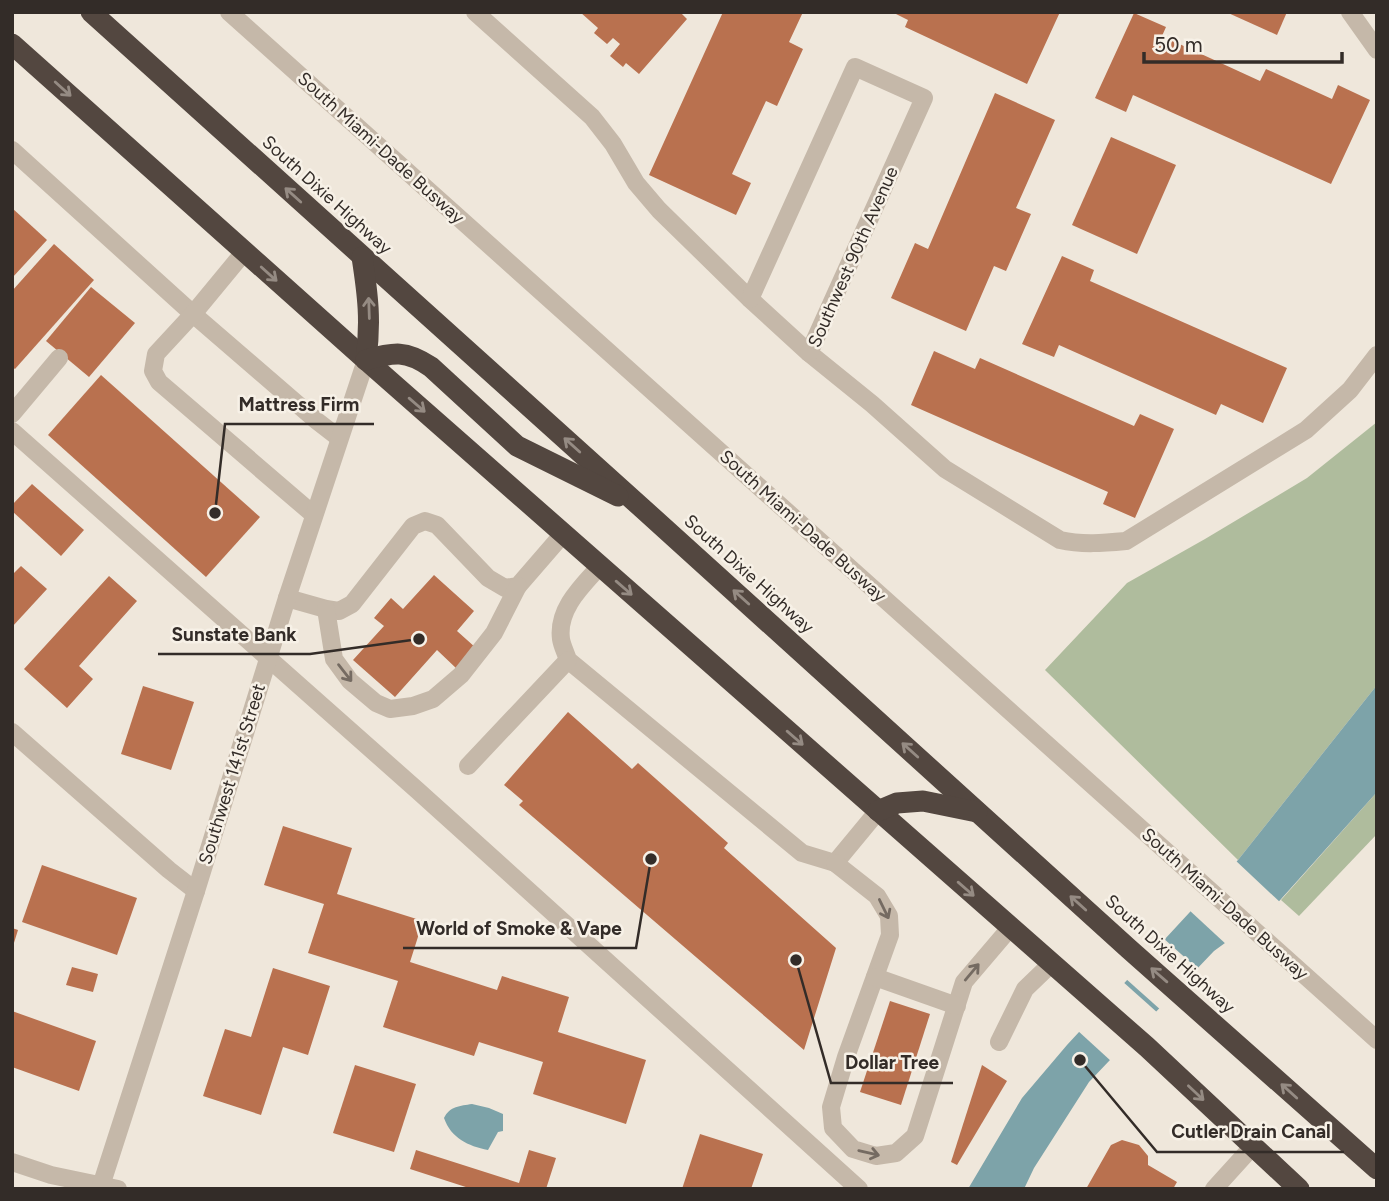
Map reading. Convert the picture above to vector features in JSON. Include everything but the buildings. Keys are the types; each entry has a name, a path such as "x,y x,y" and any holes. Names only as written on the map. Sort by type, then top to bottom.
{"highway":[{"name":"South Dixie Highway","path":"92,12 1129,949 1377,1169"},
{"path":"12,44 366,360 1147,1047 1299,1189"},
{"path":"362,257 369,299 370,329 366,360"},
{"path":"366,360 389,353 404,353 418,358 517,446 642,508"},
{"path":"878,811 897,803 923,801 979,812"}],"street":[{"name":"South Miami-Dade Busway","path":"229,12 1377,1040"},
{"path":"475,12 592,117 613,144 636,183 659,210 808,353"},
{"path":"1350,12 1377,51"},
{"name":"Southwest 90th Avenue","path":"750,299 855,67 924,98 808,353 872,404 945,469 1055,538 1097,543 1126,541 1306,430 1350,390 1377,355"},
{"path":"12,150 193,314 339,438"},
{"path":"244,251 193,314 156,354 153,371 159,382 314,515"},
{"path":"12,414 59,358"},
{"name":"Southwest 141st Street","path":"106,1187 268,658 366,360"},
{"path":"12,431 859,1189"},
{"path":"287,598 339,611 352,604 413,526 425,521 437,525 488,578 505,588 518,586"},
{"path":"326,609 334,659 350,681 376,703 390,709 413,706 433,699 461,675 494,633 518,586 563,534"},
{"path":"600,566 572,597 562,622 561,639 568,660 802,853 835,863 877,896 889,916 890,935 831,1107 833,1128 853,1149 876,1156 896,1153 915,1136 964,982 1010,928"},
{"path":"468,766 568,660"},
{"path":"12,732 196,891"},
{"path":"835,863 878,811"},
{"path":"999,1042 1025,989 1051,964"},
{"path":"875,978 957,1006"},
{"path":"810,1145 833,1128"},
{"path":"1214,1189 1253,1146"},
{"path":"12,1161 51,1175 106,1187"}],"green space":[{"path":"1377,422 1377,685 1238,860 1045,670 1127,583 1307,478"},
{"path":"1377,792 1377,834 1299,916 1281,900"}],"water":[{"path":"1377,685 1377,792 1273,908 1214,951 1089,1082 1034,1168 1024,1189 968,1189 1022,1098 1067,1045 1238,860"},
{"path":"472,1104 503,1114 503,1131 498,1132 488,1150 461,1140 451,1131 444,1118 452,1109"}],"pier":[{"path":"1234,859 1282,904 1228,946 1188,909"},
{"path":"1162,937 1200,971 1162,1011 1125,978"},
{"path":"1122,981 1159,1014 1112,1062 1077,1030"}],"place":[{"name":"Mattress Firm","path":"215,513"},
{"name":"Sunstate Bank","path":"419,639"},
{"name":"World of Smoke & Vape","path":"651,859"},
{"name":"Dollar Tree","path":"796,960"},
{"name":"Cutler Drain Canal","path":"1080,1060"}]}
